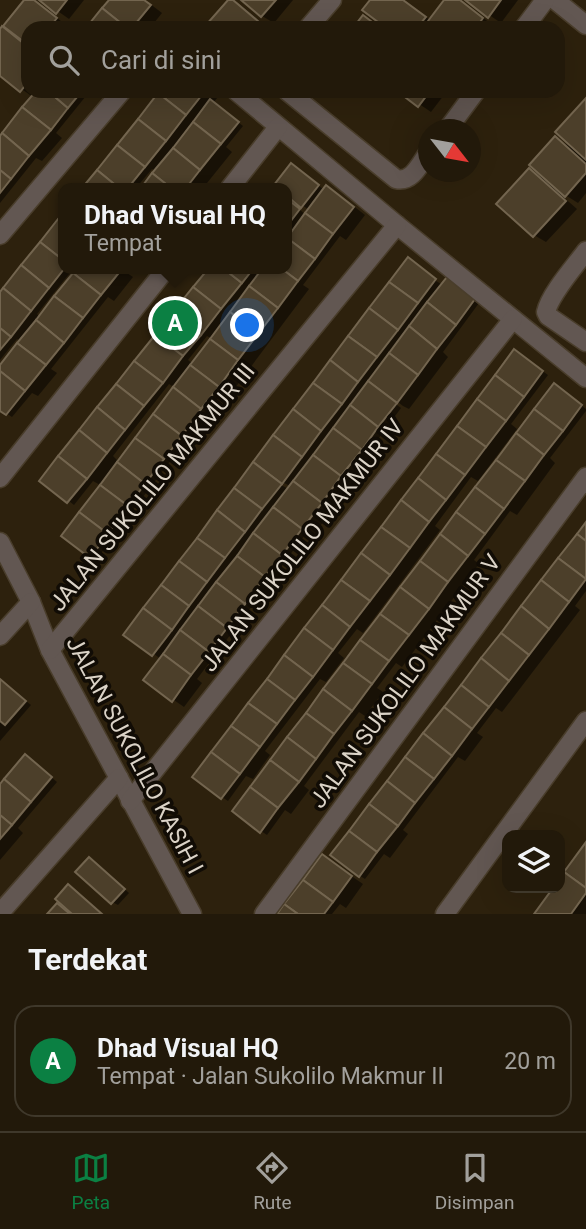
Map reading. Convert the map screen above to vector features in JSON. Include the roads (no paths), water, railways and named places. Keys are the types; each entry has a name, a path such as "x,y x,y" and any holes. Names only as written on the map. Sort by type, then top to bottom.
{"street":[{"path":"314,21 332,0"},
{"path":"529,21 545,0"},
{"path":"555,0 586,25"},
{"path":"0,235 116,98"},
{"path":"244,98 586,378"},
{"path":"296,98 396,179 408,180 418,167"},
{"path":"455,119 471,98"},
{"path":"234,183 278,127"},
{"name":"JALAN SUKOLILO MAKMUR III","path":"50,650 397,225"},
{"path":"586,251 556,291 546,312 586,342"},
{"path":"0,478 162,274"},
{"name":"JALAN SUKOLILO MAKMUR IV","path":"130,801 513,319"},
{"name":"JALAN SUKOLILO MAKMUR V","path":"264,914 586,477"},
{"name":"JALAN SUKOLILO KASIH I","path":"0,542 31,602 50,650 192,914"},
{"path":"0,636 31,602"},
{"path":"445,914 586,721"},
{"path":"0,913 119,778"}],"place":[{"name":"Dhad Visual HQ","path":"175,323"}]}
